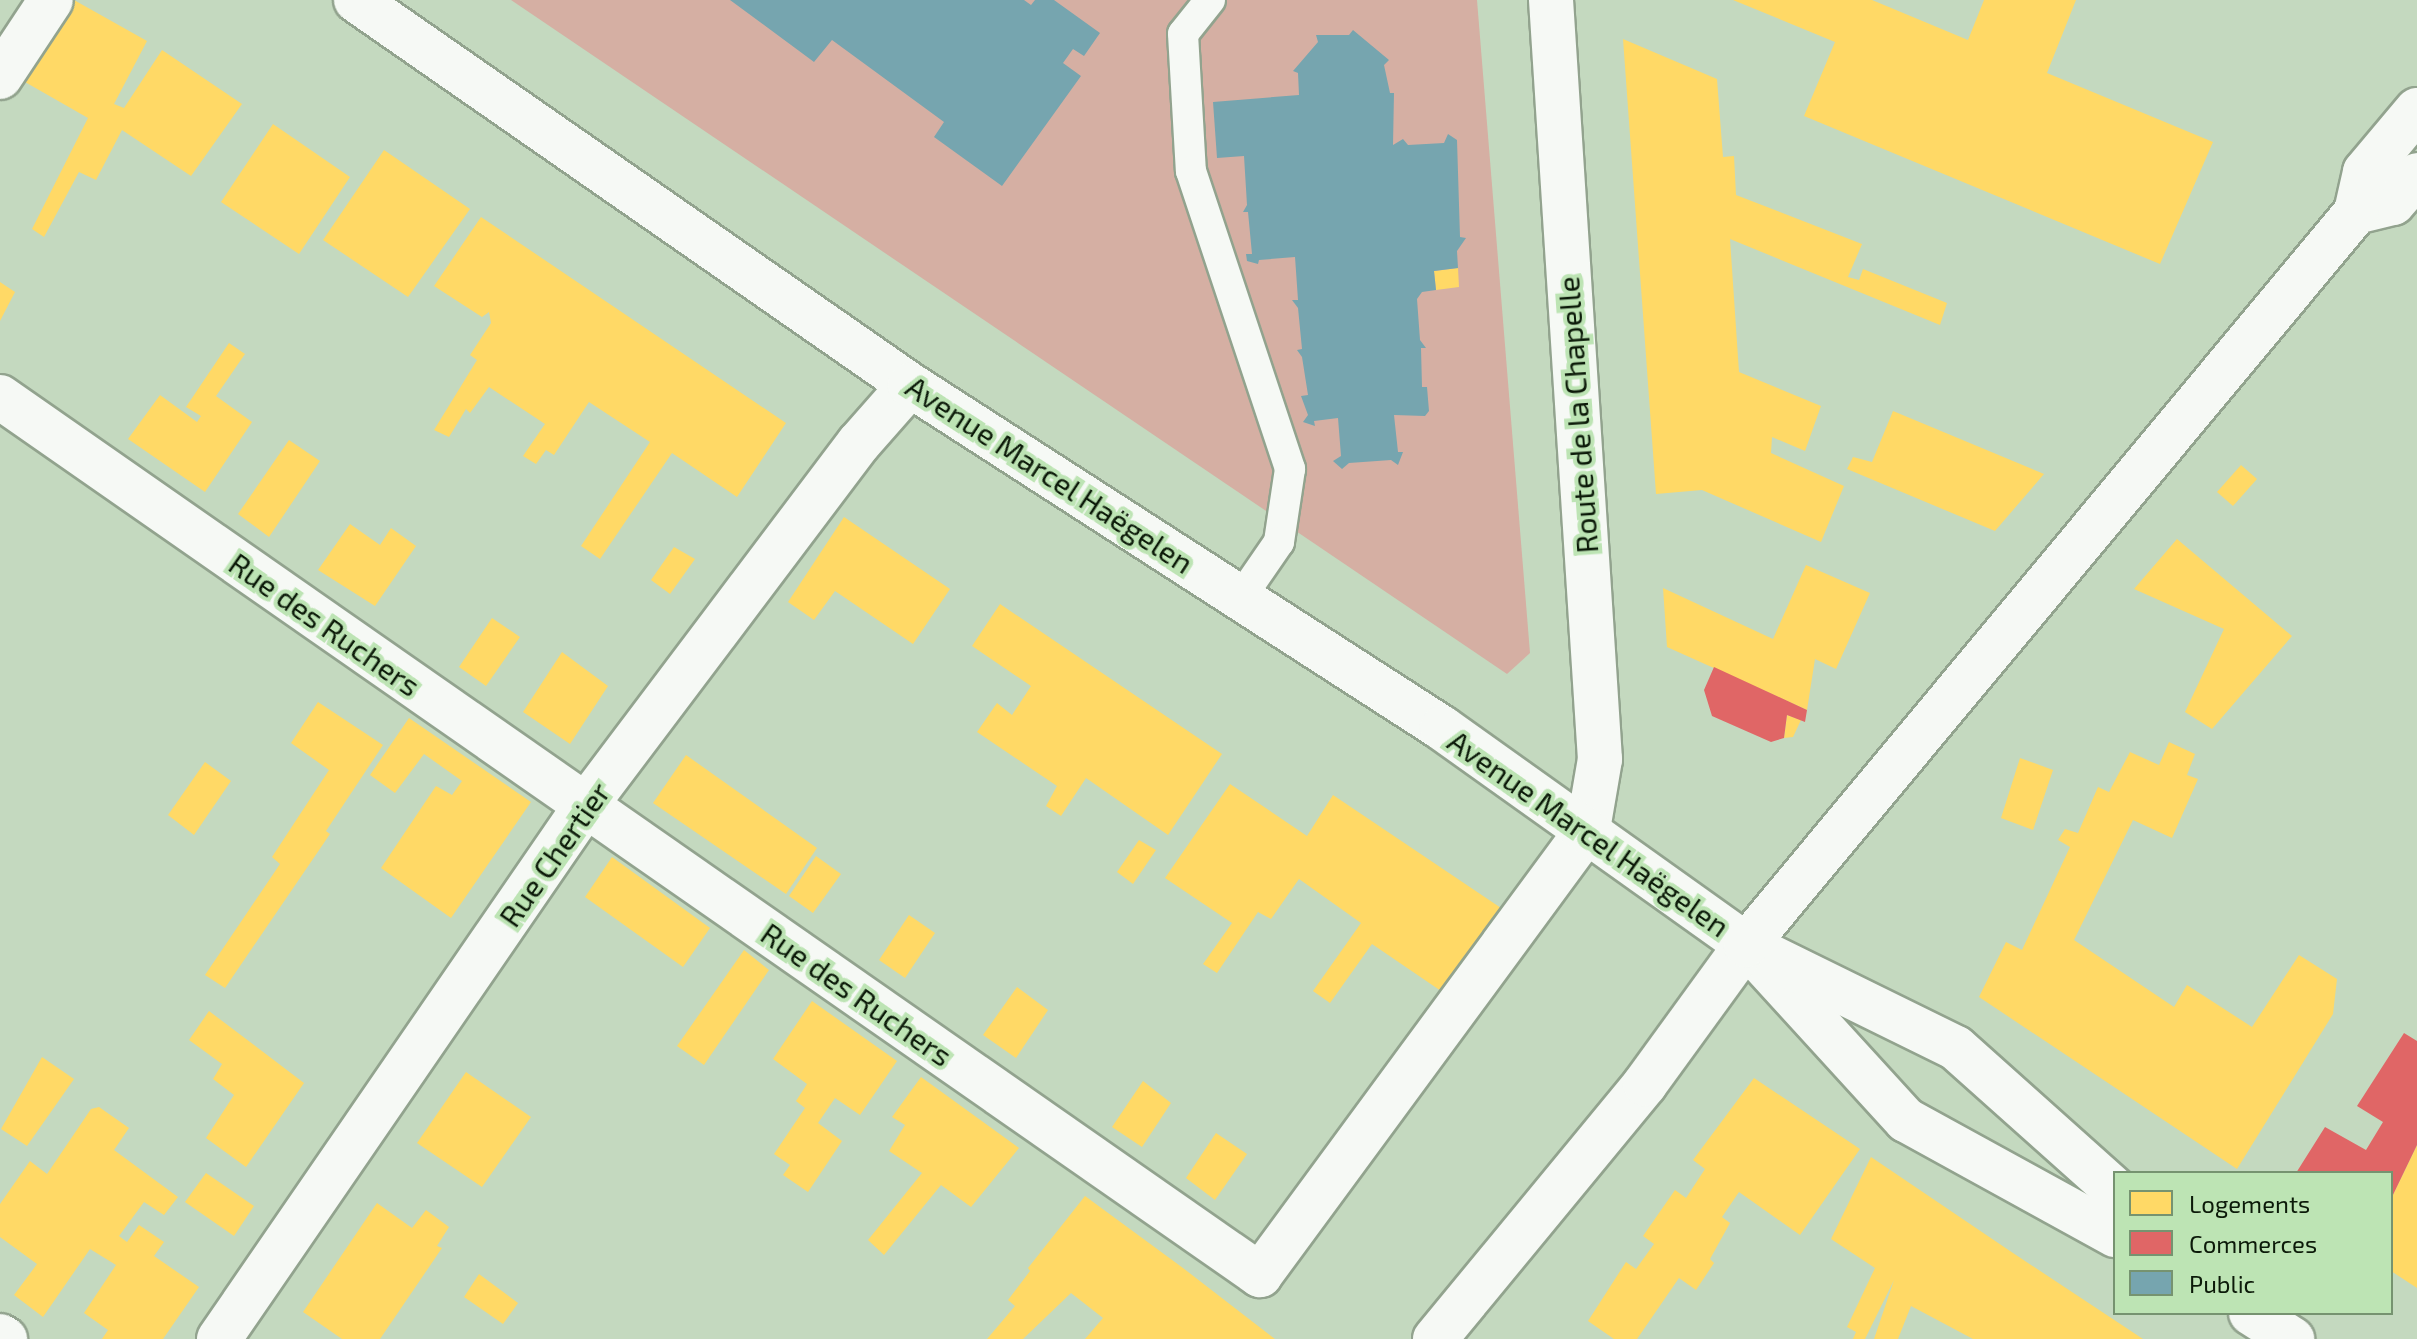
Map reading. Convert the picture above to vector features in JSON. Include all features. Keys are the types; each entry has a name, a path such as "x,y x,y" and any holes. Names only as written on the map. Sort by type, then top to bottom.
{"main road":[{"path":"0,77 51,0"},
{"name":"Avenue Marcel Haëgelen","path":"356,0 910,385 1241,597 1588,829 1746,945"},
{"name":"Route de la Chapelle","path":"1551,0 1600,759 1588,829"},
{"path":"1435,1339 1645,1084 1746,945 2356,212 2365,172 2417,110"},
{"path":"2356,212 2393,203 2417,175"},
{"name":"Rue Chertier","path":"219,1339 586,805 859,443 910,385"},
{"name":"Rue des Ruchers","path":"0,397 1260,1275 1588,829"},
{"path":"1746,945 1956,1048 2113,1188"},
{"path":"1746,945 1906,1120 2113,1234"},
{"path":"0,1336 5,1339"}],"lane":[{"path":"1194,5 1183,34 1191,171 1290,469 1279,542 1241,597"}],"shaded area":[{"path":"511,0 1477,0 1530,653 1507,674"}],"building: Logements":[{"path":"63,0 74,0 147,41 114,104 124,108 162,50 242,104 191,176 122,130 96,180 79,172 44,237 32,229 88,118 25,82"},
{"path":"1733,0 1872,0 1968,40 1984,0 2076,0 2047,73 2213,142 2160,264 1804,116 1835,42"},
{"path":"1623,39 1717,79 1723,157 1734,156 1736,195 1862,244 1848,277 1859,280 1863,269 1947,303 1940,325 1730,239 1739,372 1821,406 1805,451 1772,437 1771,453 1844,486 1821,542 1702,490 1656,494"},
{"path":"273,124 350,177 299,254 221,202"},
{"path":"384,150 470,209 408,297 323,240"},
{"path":"481,217 786,423 737,497 672,453 600,559 581,546 650,442 589,402 554,455 546,450 536,464 523,456 545,424 489,387 470,413 466,409 449,437 434,430 477,360 470,355 491,323 489,312 482,317 434,286"},
{"path":"1458,268 1459,287 1436,290 1434,271"},
{"path":"0,282 15,292 0,321"},
{"path":"229,343 245,354 216,396 252,422 205,492 128,439 160,395 197,422 201,416 186,407"},
{"path":"1893,411 2044,474 1995,531 1847,469 1853,457 1872,462"},
{"path":"289,440 320,461 269,537 238,514"},
{"path":"2241,465 2257,479 2233,506 2217,492"},
{"path":"844,517 950,589 913,644 835,591 814,620 788,602"},
{"path":"350,524 380,545 391,528 416,546 375,606 318,570"},
{"path":"2177,539 2292,636 2212,729 2185,712 2224,629 2134,589"},
{"path":"674,547 695,559 670,594 651,580"},
{"path":"1806,565 1870,593 1836,669 1815,659 1807,710 1667,647 1663,588 1773,639"},
{"path":"1000,604 1222,754 1168,835 1086,778 1061,816 1046,806 1057,786 977,732 997,703 1012,715 1031,686 972,646"},
{"path":"492,618 520,637 486,686 459,667"},
{"path":"562,652 608,686 570,744 523,712"},
{"path":"318,702 383,745 326,831 330,834 225,988 205,975 280,864 272,857 329,770 291,743"},
{"path":"1787,715 1801,720 1793,737 1784,738"},
{"path":"409,718 531,802 451,918 381,868 436,786 452,795 462,781 424,754 395,793 370,775"},
{"path":"2169,742 2195,754 2187,775 2198,779 2172,838 2133,820 2074,940 2174,1007 2187,985 2252,1027 2299,955 2337,979 2333,1014 2237,1169 1979,997 2006,942 2022,950 2070,847 2058,840 2065,829 2078,833 2098,787 2109,792 2130,752 2159,765"},
{"path":"686,755 817,848 786,894 653,803"},
{"path":"2020,758 2053,770 2033,830 2001,818"},
{"path":"205,762 231,781 194,835 168,815"},
{"path":"1230,784 1307,836 1333,795 1501,908 1441,991 1372,944 1330,1003 1313,991 1361,923 1299,879 1271,919 1258,912 1217,973 1203,964 1232,923 1165,878"},
{"path":"1139,840 1156,850 1133,884 1117,872"},
{"path":"816,856 841,874 813,913 789,896"},
{"path":"612,857 710,928 683,967 585,897"},
{"path":"909,915 935,933 905,978 879,960"},
{"path":"744,950 769,970 704,1065 677,1046"},
{"path":"1017,987 1048,1010 1016,1058 983,1035"},
{"path":"812,1001 897,1061 860,1115 835,1098 818,1123 842,1141 808,1192 783,1175 790,1165 774,1154 805,1108 796,1101 807,1084 773,1059"},
{"path":"209,1011 304,1083 246,1167 206,1138 234,1095 213,1079 222,1064 189,1040"},
{"path":"42,1057 74,1079 27,1146 1,1129"},
{"path":"466,1072 531,1117 482,1187 417,1143"},
{"path":"921,1077 1019,1148 971,1207 941,1185 884,1255 868,1240 922,1173 889,1151 905,1125 892,1117"},
{"path":"1754,1078 1860,1149 1800,1235 1739,1192 1722,1217 1730,1223 1710,1259 1714,1263 1696,1290 1679,1278 1637,1339 1614,1339 1588,1321 1626,1262 1636,1269 1654,1244 1643,1236 1675,1190 1686,1198 1705,1169 1693,1160"},
{"path":"1143,1081 1171,1103 1142,1147 1112,1127"},
{"path":"99,1107 129,1128 114,1150 178,1197 164,1215 144,1202 119,1236 127,1242 139,1225 164,1242 154,1256 199,1287 163,1339 102,1339 108,1330 84,1313 116,1265 90,1249 43,1317 14,1295 37,1264 0,1237 0,1204 30,1161 47,1174 91,1109"},
{"path":"1216,1133 1247,1154 1215,1200 1186,1178"},
{"path":"2417,1145 2417,1288 2393,1272 2393,1195"},
{"path":"1871,1157 2143,1339 1973,1339 1911,1306 1898,1339 1874,1339 1894,1280 1865,1339 1853,1339 1856,1332 1847,1327 1875,1268 1831,1239"},
{"path":"206,1173 254,1206 234,1236 185,1202"},
{"path":"1085,1196 1275,1339 1085,1339 1103,1318 1071,1293 1023,1339 987,1339 1015,1306 1008,1300 1030,1271 1028,1268"},
{"path":"377,1203 412,1228 426,1210 449,1227 437,1246 442,1248 380,1339 342,1339 303,1312"},
{"path":"479,1274 518,1303 503,1324 464,1297"}],"building: Commerces":[{"path":"1714,667 1807,710 1805,722 1787,715 1784,738 1771,742 1712,716 1704,690"},
{"path":"2404,1033 2417,1041 2417,1145 2393,1195 2393,1171 2297,1171 2325,1127 2366,1150 2383,1122 2357,1106"}],"building: Public":[{"path":"730,0 1024,0 1031,5 1035,0 1054,0 1100,33 1084,56 1073,49 1063,63 1081,76 1002,186 934,137 944,122 832,40 814,62"},
{"path":"1353,30 1389,60 1384,65 1390,93 1394,93 1393,145 1403,139 1408,145 1444,143 1448,134 1457,140 1460,237 1466,238 1457,251 1458,268 1434,271 1436,290 1422,292 1417,299 1420,340 1426,348 1421,348 1422,387 1427,387 1429,411 1425,416 1394,415 1398,452 1403,452 1398,465 1391,460 1349,463 1342,469 1333,461 1341,456 1338,418 1314,421 1315,426 1303,422 1308,415 1301,396 1308,395 1302,357 1297,350 1302,349 1298,308 1292,300 1298,300 1295,257 1259,260 1258,264 1247,261 1246,254 1252,254 1248,212 1243,212 1247,205 1244,156 1217,158 1213,102 1299,95 1298,73 1293,71 1318,42 1316,35 1349,35"}]}
